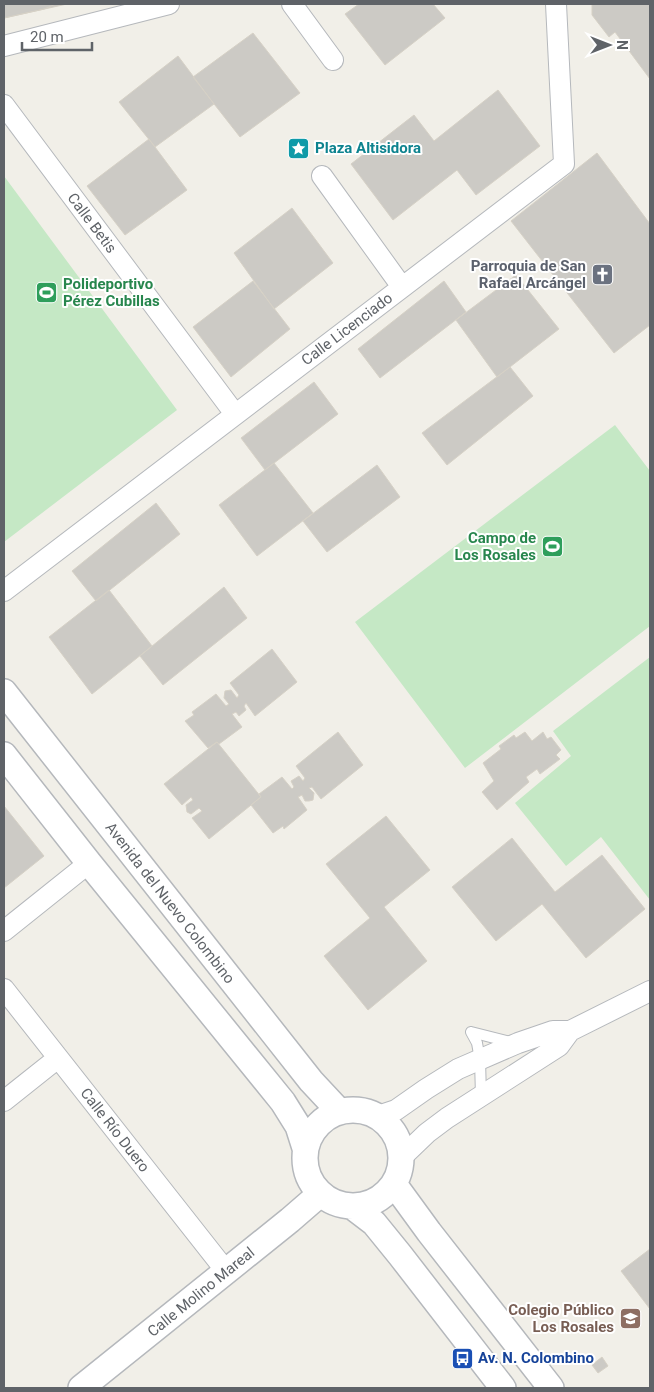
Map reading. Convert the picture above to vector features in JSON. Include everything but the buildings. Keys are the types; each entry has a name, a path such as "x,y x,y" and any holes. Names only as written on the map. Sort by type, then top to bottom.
{"street":[{"path":"4,46 139,7 169,4"},
{"path":"292,4 333,60"},
{"name":"Calle Licenciado","path":"4,591 564,164 556,4"},
{"name":"Calle Betis","path":"4,105 235,414"},
{"path":"322,176 402,287"},
{"name":"Avenida del Nuevo Colombino","path":"4,692 311,1081 339,1111"},
{"path":"4,755 283,1102 298,1126 306,1148"},
{"path":"4,931 89,863"},
{"name":"Calle Río Duero","path":"4,989 226,1271"},
{"path":"378,1116 396,1110 458,1069 553,1031 570,1031 650,991"},
{"path":"402,1157 427,1133 559,1046 570,1031"},
{"path":"4,1101 58,1058"},
{"path":"352,1109 366,1111 378,1116 391,1127 398,1141 402,1157 400,1171 394,1184 383,1196 369,1204 353,1207 330,1201 312,1185 307,1173 304,1161 310,1135 317,1124 339,1111 352,1109"},
{"path":"394,1184 429,1232 552,1388"},
{"name":"Calle Molino Mareal","path":"81,1388 320,1194"},
{"path":"353,1207 374,1223 384,1235 503,1388"}],"lane":[{"path":"481,1096 480,1060 477,1042 471,1032 518,1044"}],"green space":[{"name":"Polideportivo Pérez Cubillas","path":"4,176 177,410 4,542"},
{"name":"Campo de Los Rosales","path":"615,425 650,471 650,626 465,768 355,622"},
{"path":"650,657 650,900 601,837 566,866 515,803 571,756 553,731"}],"place":[{"name":"Plaza Altisidora","path":"299,148"},
{"name":"Parroquia de San Rafael Arcángel","path":"602,275"},
{"name":"Polideportivo Pérez Cubillas","path":"47,293"},
{"name":"Campo de Los Rosales","path":"552,547"},
{"name":"Colegio Público Los Rosales","path":"630,1319"},
{"name":"Av. N. Colombino","path":"462,1358"}]}
